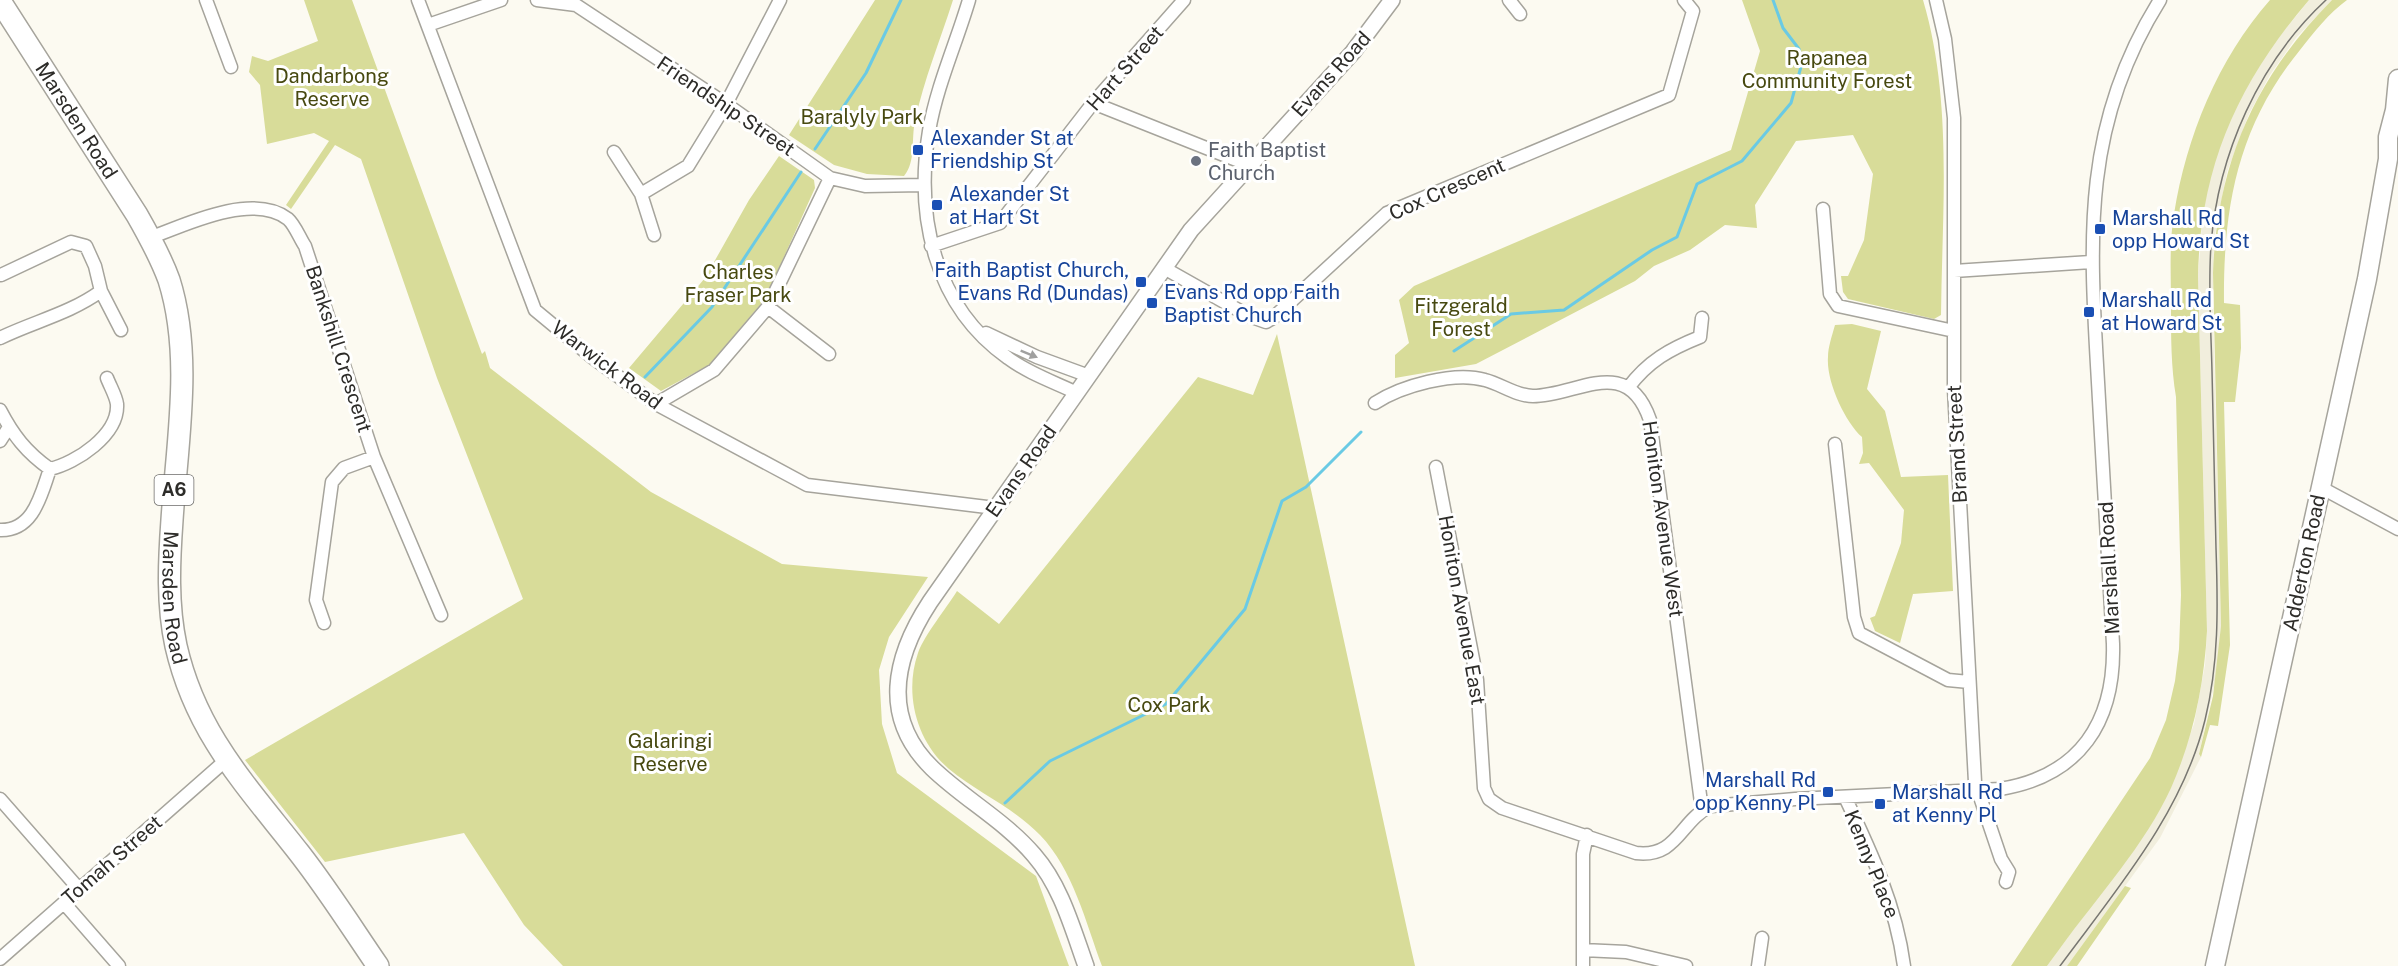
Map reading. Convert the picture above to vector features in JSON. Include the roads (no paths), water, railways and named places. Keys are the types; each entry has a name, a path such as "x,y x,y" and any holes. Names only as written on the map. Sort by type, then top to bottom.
{"highway":[{"name":"Marsden Road","path":"0,1 150,238 168,280 181,343 169,559 169,612 185,681 206,729 225,760 322,884 378,966"}],"main road":[{"name":"Adderton Road","path":"2215,966 2367,279 2388,159 2388,137 2395,110 2398,79"},
{"name":"Adderton Road","path":"2388,159 2398,133"}],"street":[{"path":"206,0 231,67"},
{"name":"Warwick Road","path":"418,0 535,310 593,358 656,404 807,485 995,508"},
{"path":"428,25 501,0"},
{"name":"Friendship Street","path":"537,0 576,5 726,104 830,178 865,186 924,185"},
{"path":"641,194 688,166 726,104 780,0"},
{"path":"969,0 949,55 929,130 924,185 931,246 949,294 977,328 1008,359 1077,393"},
{"name":"Hart Street","path":"931,246 1000,223 1093,103 1185,0"},
{"name":"Evans Road","path":"1086,966 1060,894 1035,856 997,819 932,768 912,742 901,713 898,679 905,644 923,611 1191,230 1353,52 1392,0"},
{"path":"1509,0 1521,14"},
{"name":"Cox Crescent","path":"1164,268 1249,316 1266,322 1387,213 1670,95 1693,11 1684,0"},
{"name":"Brand Street","path":"1936,0 1948,60 1954,118 1953,331 1976,791 2001,859 2009,872 2007,882"},
{"name":"Marshall Road","path":"1702,810 1733,803 1976,791 2019,786 2037,780 2065,764 2095,731 2111,687 2113,644 2091,262 2093,197 2111,108 2131,53 2160,0"},
{"path":"1093,103 1249,165"},
{"path":"614,152 641,194 654,235"},
{"path":"656,404 714,370 768,307 830,178"},
{"name":"Bankshill Crescent","path":"150,238 239,209 267,209 289,220 305,246 374,457 441,615"},
{"path":"1823,209 1830,294 1838,306 1953,331"},
{"path":"1,275 72,242 81,243 86,246 95,266 101,291 121,330"},
{"path":"1954,271 2091,262"},
{"path":"0,338 23,327 73,310 101,291"},
{"path":"768,307 829,354"},
{"path":"1375,403 1398,389 1462,378 1486,380 1531,396 1595,383 1618,384 1628,388 1640,371 1659,355 1700,337 1702,318"},
{"path":"977,328 1026,353 1089,376"},
{"path":"50,469 81,455 113,424 117,403 107,378"},
{"name":"Honiton Avenue West","path":"1628,388 1644,404 1650,420 1702,810"},
{"path":"0,410 28,453 50,469"},
{"path":"0,441 9,427"},
{"path":"1835,444 1854,617 1859,633 1948,680 1969,682"},
{"path":"324,623 316,600 332,482 344,468 374,457"},
{"name":"Honiton Avenue East","path":"1436,467 1477,680 1484,788 1489,799 1502,808 1636,853 1657,852 1671,844 1702,810"},
{"path":"0,530 14,529 32,514 50,469"},
{"path":"2320,487 2398,529"},
{"name":"Tomah Street","path":"0,959 225,760"},
{"name":"Kenny Place","path":"1845,797 1886,889 1895,918 1904,966"},
{"path":"0,799 79,889"},
{"path":"1583,966 1583,854 1587,835"},
{"path":"64,903 118,966"},
{"path":"1758,966 1762,938"},
{"path":"1583,950 1626,952 1686,966"}],"waterway":[{"path":"815,149 866,73 901,0"},
{"path":"1454,351 1511,314 1564,310 1652,250 1677,237 1697,184 1742,161 1791,103 1802,63 1799,49 1783,28 1773,0"},
{"path":"645,377 712,307 801,172"},
{"path":"1005,803 1050,761 1166,704 1245,609 1282,501 1306,487 1361,432"}],"tram line":[{"path":"2060,966 2124,880 2164,819 2181,787 2205,720 2213,677 2217,613 2210,292 2211,245 2215,211 2222,177 2233,144 2262,81 2302,25 2326,0"}],"place":[{"name":"Alexander St at Friendship St","path":"918,150"},
{"name":"Faith Baptist Church","path":"1196,161"},
{"name":"Alexander St at Hart St","path":"937,205"},
{"name":"Marshall Rd opp Howard St","path":"2100,229"},
{"name":"Faith Baptist Church, Evans Rd (Dundas)","path":"1141,282"},
{"name":"Evans Rd opp Faith Baptist Church","path":"1152,303"},
{"name":"Marshall Rd at Howard St","path":"2089,312"},
{"name":"Marshall Rd opp Kenny Pl","path":"1828,792"},
{"name":"Marshall Rd at Kenny Pl","path":"1880,804"}],"park label":[{"name":"Rapanea Community Forest","path":"1827,70"},
{"name":"Dandarbong Reserve","path":"332,88"},
{"name":"Baralyly Park","path":"862,117"},
{"name":"Charles Fraser Park","path":"738,284"},
{"name":"Fitzgerald Forest","path":"1461,318"},
{"name":"Cox Park","path":"1169,705"},
{"name":"Galaringi Reserve","path":"670,752"}]}
